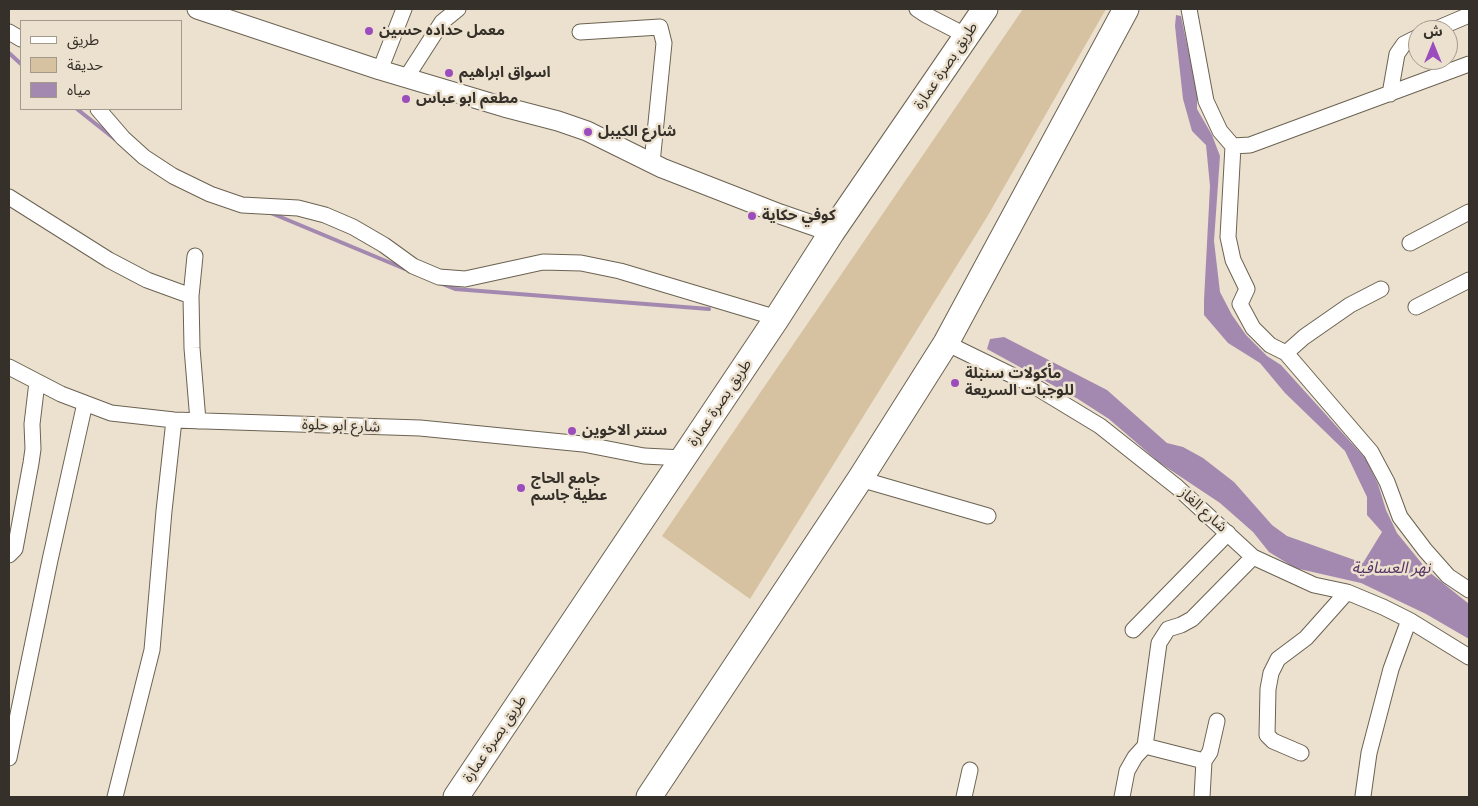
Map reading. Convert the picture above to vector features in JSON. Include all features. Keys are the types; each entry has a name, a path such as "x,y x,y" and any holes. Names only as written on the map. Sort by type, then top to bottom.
{"highway":[{"name":"طريق بصرة عمارة","path":"456,797 777,318 832,232 985,9"},
{"path":"650,797 860,479 946,343 1126,9"}],"street":[{"path":"197,9 380,70 587,131 652,163 780,214 832,232"},
{"path":"380,70 404,9"},
{"path":"406,78 442,22 458,9"},
{"path":"917,9 967,36"},
{"path":"1189,9 1206,101 1220,131 1233,146 1228,237 1233,260 1247,289 1240,304 1253,328 1270,345 1286,353 1370,452 1387,482 1400,517 1425,550 1448,576 1469,590"},
{"path":"1457,20 1469,15"},
{"path":"580,32 660,27 664,43 652,163"},
{"path":"9,32 20,38"},
{"path":"1390,94 1397,54 1404,44 1408,42"},
{"path":"1233,146 1250,144 1469,64"},
{"path":"99,110 123,138 144,157 173,176 210,194 242,205 298,208 326,215 353,227 384,245 412,266 439,277 465,279 543,262 581,263 620,271 777,318"},
{"path":"9,197 109,260 147,280 191,296"},
{"path":"1410,243 1469,212"},
{"path":"195,256 191,296 192,348 198,421"},
{"path":"1416,307 1469,280"},
{"path":"1286,353 1304,337 1350,305 1381,289"},
{"name":"شارع الغاز","path":"946,343 1034,386 1100,426 1177,486 1253,557 1314,585 1347,592 1409,620 1469,657"},
{"name":"شارع ابو حلوة","path":"9,366 61,394 111,413 174,420 420,428 583,444 644,456 683,458"},
{"path":"9,555 15,549 31,463 33,449 32,424 37,382"},
{"path":"9,758 84,403"},
{"path":"115,797 152,650 174,420"},
{"path":"860,479 988,516"},
{"path":"1133,630 1228,533"},
{"path":"1122,797 1127,771 1135,757 1145,746 1159,643 1168,629 1192,619 1253,557"},
{"path":"1301,753 1273,741 1267,736 1268,689 1271,673 1278,659 1306,638 1347,592"},
{"path":"1363,796 1369,753 1391,669 1409,620"},
{"path":"1202,797 1204,762 1210,752 1217,721"},
{"path":"1145,746 1204,762"},
{"path":"964,797 970,770"}],"green space":[{"path":"1023,9 1106,9 987,217 750,599 662,536"}],"water":[{"name":"نهر العسافية","path":"1176,15 1181,16 1197,92 1197,109 1212,135 1220,156 1214,241 1220,292 1232,315 1246,335 1267,356 1281,365 1366,459 1397,533 1428,571 1469,604 1469,639 1426,614 1361,583 1295,568 1269,552 1253,532 1220,503 1160,463 1109,419 1078,399 987,349 990,339 1004,337 1107,390 1167,443 1183,447 1203,458 1234,482 1272,525 1287,536 1363,563 1382,532 1367,515 1367,497 1345,451 1285,393 1260,363 1228,343 1204,315 1210,186 1206,145 1192,131 1183,99 1175,26"}],"waterway":[{"path":"9,53 20,63"},
{"path":"78,110 116,140"},
{"path":"271,213 405,269"},
{"path":"440,283 455,289 709,309"}],"place":[{"name":"معمل حداده حسين","path":"369,31"},
{"name":"اسواق ابراهيم","path":"449,73"},
{"name":"مطعم ابو عباس","path":"406,99"},
{"name":"شارع الكيبل","path":"588,132"},
{"name":"كوفي حكاية","path":"752,216"},
{"name":"مأكولات سنبلة للوجبات السريعة","path":"955,383"},
{"name":"سنتر الاخوين","path":"572,431"},
{"name":"جامع الحاج عطية جاسم","path":"521,488"}]}
